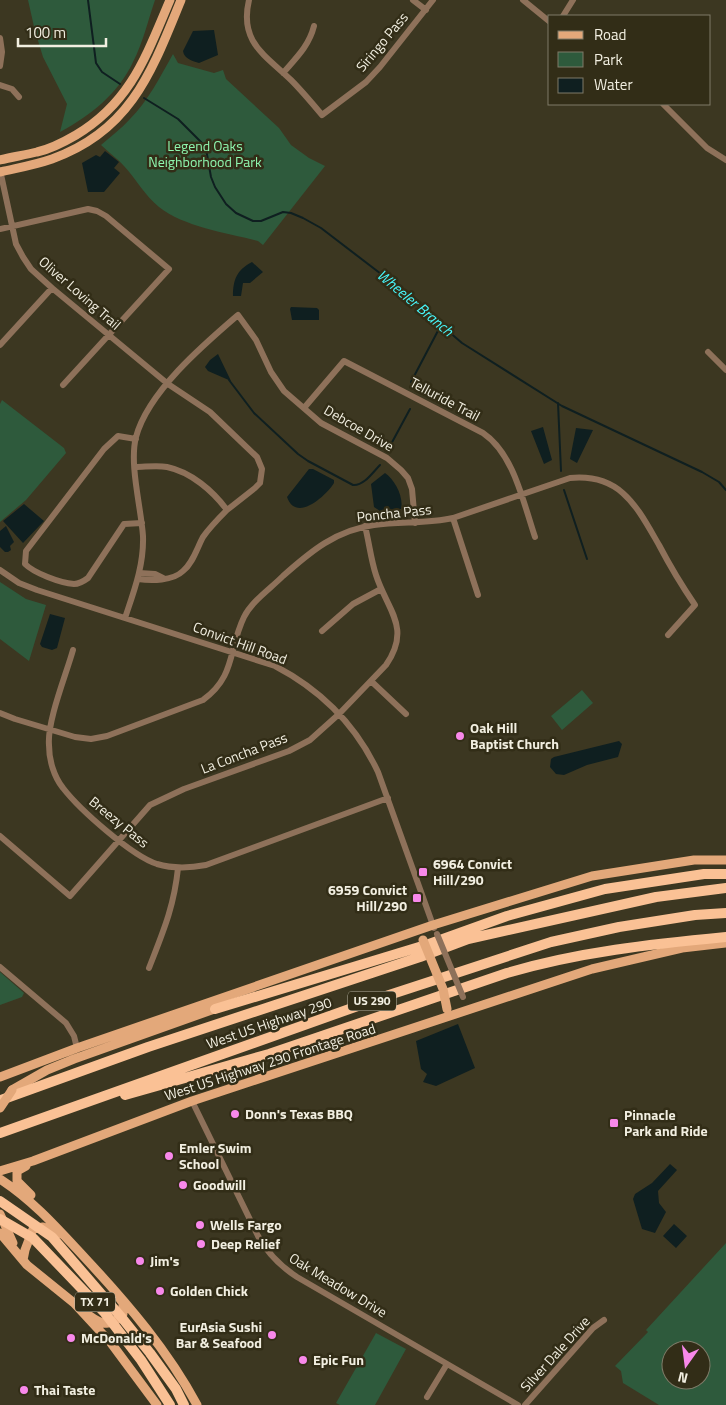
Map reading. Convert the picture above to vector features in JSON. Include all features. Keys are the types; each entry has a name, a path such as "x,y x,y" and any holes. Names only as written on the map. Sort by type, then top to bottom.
{"highway":[{"path":"215,1009 507,916 605,889 704,874 726,874"},
{"name":"West US Highway 290","path":"0,1100 148,1047 468,939 656,897 726,888"},
{"name":"West US Highway 290","path":"0,1133 386,996 551,942 618,927 695,915 726,913"},
{"name":"US 290","path":"26,1123 268,1054 538,964 648,944 726,937"},
{"path":"353,979 426,942"},
{"name":"TX 71","path":"0,1201 52,1237 150,1353 176,1389 184,1405"},
{"name":"TX 71","path":"0,1219 33,1238 104,1312 141,1360 170,1405"}],"main road":[{"path":"0,160 39,152 62,143 99,119 128,89 138,72 170,0"},
{"path":"0,171 39,163 69,152 118,118 148,76 181,0"},
{"path":"0,1077 77,1048 406,934 592,876 694,860 726,860"},
{"path":"406,934 419,937 426,942 443,989 447,1009 439,1020"},
{"name":"West US Highway 290 Frontage Road","path":"3,1169 33,1162 192,1101 592,969 682,948 726,943"},
{"path":"0,1108 12,1090 47,1070 215,1009 290,974"},
{"path":"33,1162 18,1171 17,1181 28,1191 46,1215"},
{"path":"0,1179 21,1192 46,1215 118,1294 169,1359 197,1405"},
{"path":"0,1214 21,1258"},
{"path":"21,1258 33,1230 43,1226 65,1236"},
{"path":"0,1233 21,1258 54,1289 98,1322 112,1323 117,1321 123,1314 123,1303 118,1294"},
{"name":"TX 71","path":"74,1304 119,1352 157,1405"}],"street":[{"path":"249,0 247,23 252,40 262,54 283,73 307,45 314,26"},
{"path":"413,0 426,10"},
{"name":"Siringo Pass","path":"283,73 301,90 322,115 375,73 433,0"},
{"path":"523,0 548,20"},
{"path":"564,15 573,0"},
{"path":"0,38 2,52 0,66"},
{"path":"0,85 12,89 19,97"},
{"path":"664,105 707,148 726,160"},
{"name":"Oliver Loving Trail","path":"0,171 16,244 31,269 168,384 210,412 261,463 262,476 260,483 227,510 208,531 184,571 175,576 149,580 138,576"},
{"path":"0,229 79,211 95,210 106,216 169,269 63,385"},
{"path":"0,345 52,288"},
{"name":"Debcoe Drive","path":"168,384 202,347 238,315 256,340 271,372 279,384 304,408 328,428 387,458 405,474 412,489 415,523"},
{"path":"708,352 726,370"},
{"name":"Telluride Trail","path":"304,408 344,361 489,437 499,446 507,458 535,537"},
{"path":"125,618 143,552 142,523 135,467 136,439 145,414 168,384"},
{"path":"136,439 118,436 104,449 26,550 25,564 51,578 70,583 80,582 88,578 124,524 142,523"},
{"path":"135,467 163,467 180,471 209,490 227,510"},
{"name":"Poncha Pass","path":"0,713 49,730 91,739 107,736 203,700 214,692 223,680 241,623 254,603 308,553 321,544 351,530 366,526 453,518 556,482 576,478 595,479 616,487 630,499 695,605 668,635"},
{"path":"453,518 478,595"},
{"name":"La Concha Pass","path":"0,836 70,896 150,805 158,800 289,751 318,734 371,681 389,660 395,649 397,637 395,615 381,589 374,570 366,526"},
{"name":"Convict Hill Road","path":"0,570 20,583 37,590 269,664 288,673 320,695 339,714 369,752 388,798 433,925 468,1010"},
{"path":"322,631 352,604 381,589"},
{"name":"Breezy Pass","path":"73,650 49,730 48,746 52,766 62,788 78,805 118,840 135,853 152,862 178,868 206,866 388,798"},
{"path":"371,681 406,714"},
{"path":"149,968 172,910 178,868"},
{"path":"0,967 66,1024 74,1036 77,1048"},
{"name":"Oak Meadow Drive","path":"192,1101 258,1236 272,1256 297,1277 518,1405"},
{"name":"Silver Dale Drive","path":"525,1405 594,1328 604,1320"},
{"path":"427,1397 447,1364"}],"green space":[{"path":"28,0 155,0 137,55 127,74 102,103 82,119 60,132 67,104 43,57"},
{"name":"Legend Oaks Neighborhood Park","path":"173,54 178,63 214,73 223,70 226,79 279,128 291,145 309,158 325,166 263,245 258,241 193,224 169,214 154,203 124,166 101,145 127,123 136,112"},
{"path":"2,400 64,448 66,453 26,500 0,522 0,404"},
{"path":"0,582 26,599 46,605 29,661 0,639"},
{"path":"582,690 593,703 562,730 551,716"},
{"path":"0,972 24,993 22,997 0,1005"},
{"path":"726,1243 726,1405 659,1405 623,1383 621,1371 615,1366 648,1332 646,1330"},
{"path":"376,1333 406,1349 375,1405 340,1405 336,1403"}],"water":[{"path":"214,30 218,55 199,63 185,56 183,51 193,31"},
{"path":"105,151 119,162 114,168 120,173 104,192 88,192 82,163 96,155 100,157"},
{"path":"252,262 263,272 250,283 243,283 241,296 233,296 234,285 239,272"},
{"path":"291,307 317,308 319,310 319,320 292,320"},
{"path":"218,354 231,381 208,371 205,367"},
{"path":"543,427 552,460 544,464 531,431"},
{"path":"576,428 593,430 577,463 570,459"},
{"path":"309,469 313,469 334,480 334,483 325,494 311,505 297,508 291,504 287,497"},
{"path":"385,473 398,489 402,504 401,509 380,511 374,507 371,484"},
{"path":"24,504 44,521 23,543 3,521"},
{"path":"6,526 14,542 10,546 11,550 8,552 5,552 0,547 0,531"},
{"path":"50,614 65,618 57,648 52,650 42,647 40,644"},
{"path":"619,741 622,744 618,757 587,765 564,775 556,774 550,767 551,759 554,757"},
{"path":"458,1024 475,1068 436,1086 423,1082 427,1074 421,1069 416,1041"},
{"path":"670,1164 677,1170 658,1191 659,1203 666,1212 655,1233 642,1229 633,1199 635,1194 652,1183"},
{"path":"674,1224 687,1236 676,1248 663,1236"}],"waterway":[{"name":"Wheeler Branch","path":"88,0 96,63 102,72 120,84"},
{"name":"Wheeler Branch","path":"144,98 178,119 202,143 206,149 211,177 215,187 226,204 236,213 253,221 261,221 283,212 291,213 321,228 385,277 462,343 562,406 702,472 719,482 726,490"},
{"path":"411,382 441,325"},
{"path":"229,380 254,413 308,461 353,485 365,481 380,465"},
{"path":"558,403 561,471"},
{"path":"390,446 410,409"},
{"path":"564,490 587,559"}],"place":[{"name":"Oak Hill Baptist Church","path":"460,736"},
{"name":"6964 Convict Hill/290","path":"423,872"},
{"name":"6959 Convict Hill/290","path":"417,898"},
{"name":"Donn's Texas BBQ","path":"235,1114"},
{"name":"Pinnacle Park and Ride","path":"614,1123"},
{"name":"Emler Swim School","path":"169,1156"},
{"name":"Goodwill","path":"183,1185"},
{"name":"Wells Fargo","path":"200,1225"},
{"name":"Deep Relief","path":"201,1244"},
{"name":"Jim's","path":"140,1261"},
{"name":"Golden Chick","path":"160,1291"},
{"name":"EurAsia Sushi Bar & Seafood","path":"272,1335"},
{"name":"McDonald's","path":"71,1338"},
{"name":"Epic Fun","path":"303,1360"},
{"name":"Thai Taste","path":"24,1390"}]}
